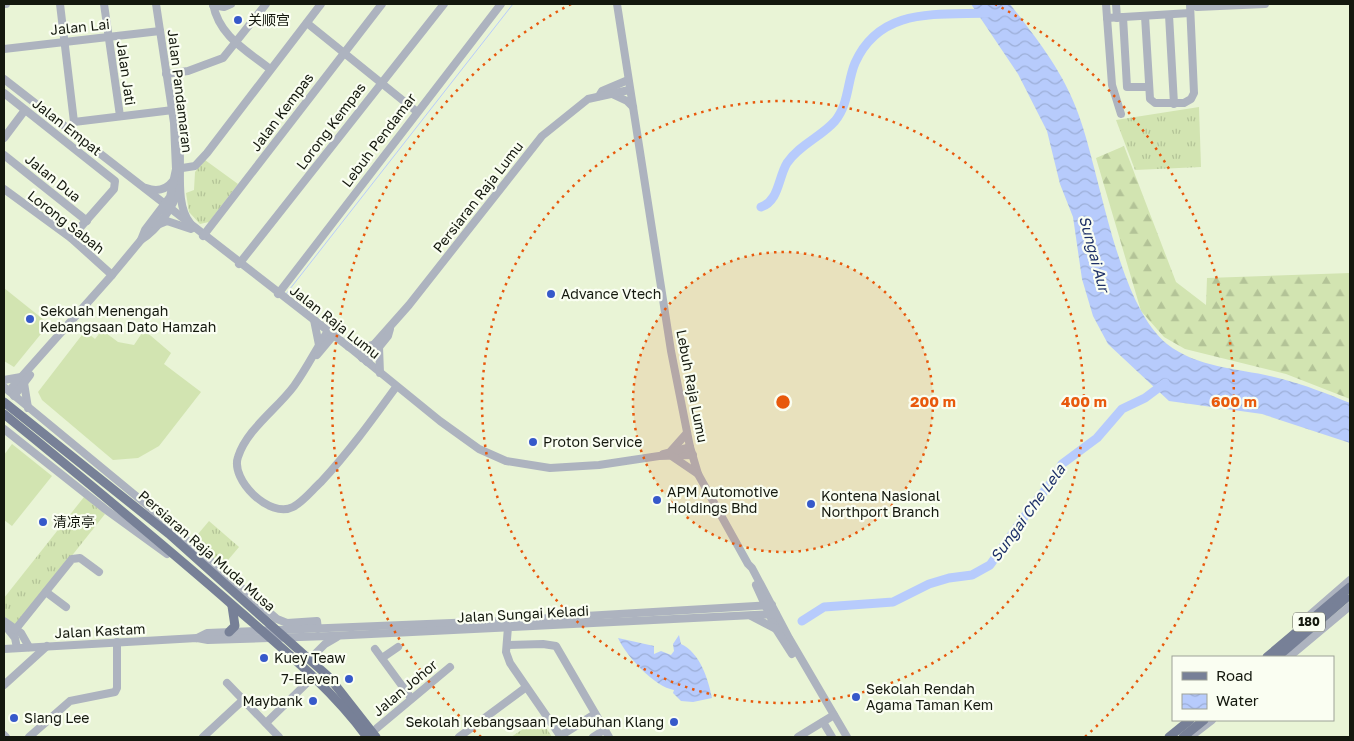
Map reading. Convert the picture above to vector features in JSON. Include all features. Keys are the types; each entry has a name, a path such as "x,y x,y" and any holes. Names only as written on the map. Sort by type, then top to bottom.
{"main road":[{"name":"Persiaran Raja Muda Musa","path":"4,402 125,497 249,606 313,677 341,704 367,737"},
{"name":"Persiaran Raja Muda Musa","path":"4,414 188,566 262,631 285,638 329,677 377,732"},
{"name":"180","path":"1266,656 1350,585"},
{"path":"242,590 249,606"},
{"name":"180","path":"1278,656 1350,594"},
{"path":"229,632 235,626 235,614 231,603"},
{"path":"1168,737 1187,721"},
{"path":"1183,737 1203,721"}],"street":[{"path":"60,4 74,122 69,130"},
{"name":"Jalan Jati","path":"104,4 120,116"},
{"name":"Jalan Pandamaran","path":"9,391 23,380 141,240 145,230 167,207 179,174 173,110 156,4"},
{"path":"231,4 224,7 213,4 216,17 223,30 270,69"},
{"path":"166,74 188,71 218,61 228,54 266,4"},
{"path":"142,186 160,190 170,185 179,174 195,166 321,4"},
{"name":"Jalan Kempas","path":"200,234 382,4"},
{"name":"Lorong Kempas","path":"239,264 444,4"},
{"name":"Lebuh Pendamar","path":"278,294 416,111 501,4"},
{"name":"Lebuh Raja Lumu","path":"616,4 670,344 690,447 698,474 748,564 773,614"},
{"path":"1106,4 1112,85 1121,114"},
{"path":"1116,4 1120,18 1127,87 1148,88"},
{"path":"1145,16 1150,99 1155,103 1174,104 1189,101 1194,93 1190,4"},
{"path":"1197,4 1197,6 1265,4"},
{"path":"1107,18 1190,13"},
{"path":"1169,15 1174,104"},
{"path":"307,23 416,111"},
{"name":"Jalan Lai","path":"4,49 160,31"},
{"path":"611,90 626,67"},
{"name":"Jalan Raja Lumu","path":"4,79 142,186 200,234 349,347 396,387 479,449 506,461 561,468 671,455"},
{"path":"611,90 628,80"},
{"path":"611,90 629,90"},
{"path":"611,90 633,107"},
{"name":"Persiaran Raja Lumu","path":"364,360 388,336 390,328 542,136 583,102 611,90"},
{"name":"Jalan Empat","path":"4,93 62,136 115,180 114,189 87,221"},
{"path":"4,138 26,110"},
{"path":"74,122 173,110"},
{"name":"Jalan Dua","path":"4,155 87,221"},
{"path":"179,174 182,204 188,220 200,234"},
{"name":"Lorong Sabah","path":"4,189 71,238 112,275"},
{"path":"141,240 156,226 167,207"},
{"path":"71,238 87,221"},
{"path":"156,226 167,221 200,234"},
{"path":"314,320 318,345"},
{"path":"311,359 318,345 331,333"},
{"path":"331,333 311,359 294,386 243,447 238,458 240,478 266,505 274,509 292,508 306,496 352,447 396,387"},
{"path":"349,347 357,349 376,346 380,373"},
{"path":"4,380 23,380 28,408"},
{"path":"9,391 147,505 242,590 283,622 317,621 318,630"},
{"path":"4,429 104,510 171,558 188,566"},
{"path":"671,455 687,433"},
{"path":"671,455 690,447"},
{"path":"671,455 693,455"},
{"path":"671,455 698,474"},
{"path":"15,630 72,559 76,557 99,572"},
{"path":"1266,656 1350,580"},
{"path":"46,592 66,607"},
{"path":"1283,656 1350,599"},
{"name":"Jalan Sungai Keladi","path":"273,634 769,605"},
{"path":"1291,656 1350,606"},
{"path":"773,614 776,629 847,737"},
{"path":"773,614 832,716 842,737"},
{"name":"Jalan Sungai Keladi","path":"285,638 773,614"},
{"path":"749,615 776,629"},
{"path":"4,621 20,633 29,647"},
{"path":"4,626 15,638 17,648"},
{"path":"508,628 507,646 510,663 525,688 560,737 595,714"},
{"name":"Jalan Kastam","path":"197,638 207,633 262,631"},
{"name":"Jalan Kastam","path":"4,649 197,638 208,640 273,634"},
{"path":"314,655 325,644 339,636"},
{"path":"29,737 70,701 115,692 118,688 117,642"},
{"path":"507,646 543,644 556,646 609,737"},
{"path":"4,685 47,646"},
{"path":"382,658 398,647"},
{"path":"376,649 411,698"},
{"name":"Jalan Johor","path":"377,732 411,698 450,667"},
{"path":"266,723 313,677"},
{"path":"227,683 280,737"},
{"path":"459,737 525,688"},
{"path":"208,736 243,700"},
{"path":"798,737 832,716"},
{"path":"1190,737 1211,721"},
{"path":"823,722 832,737"},
{"path":"593,737 604,730"}],"green space":[{"path":"1199,107 1201,167 1135,170 1116,120"},
{"path":"1124,146 1176,282 1206,305 1207,278 1350,273 1350,399 1286,374 1185,349 1164,337 1141,311 1096,158"},
{"path":"205,160 238,184 209,222 200,224 189,212 186,193 194,190 195,172"},
{"path":"4,288 49,324 14,367 4,361"},
{"path":"102,330 118,342 134,345 144,330 171,353 164,364 201,392 159,446 138,458 113,460 42,400 38,392 85,331 95,339"},
{"path":"12,444 52,476 12,526 4,520 4,455"},
{"path":"84,497 105,514 16,626 4,616 4,598"},
{"path":"209,521 239,547 223,566 193,540"},
{"path":"540,718 552,737 511,737"}],"water":[{"name":"Sungai Aur","path":"971,4 1010,4 1048,55 1065,83 1078,113 1123,269 1135,299 1150,325 1167,344 1180,353 1194,359 1208,364 1291,381 1350,403 1350,443 1262,414 1169,401 1108,344 1093,316 1082,279 1073,217 1060,184 1047,131 1018,74"},
{"path":"679,635 681,644 693,653 702,667 712,698 693,702 681,701 673,693 674,690 658,683 634,662 618,638 654,646 654,654 661,651 671,655 674,651 673,644"}],"waterway":[{"path":"286,294 513,4"},
{"path":"761,207 767,204 775,194 784,169 792,157 829,127 840,114 855,63 866,45 879,32 894,23 911,18 930,15 988,13"},
{"name":"Sungai Che Lela","path":"802,621 824,607 893,602 929,584 949,578 972,575 990,565 1053,480 1062,464 1097,438 1122,409 1145,398 1165,383"}],"place":[{"name":"关顺宫","path":"238,20"},
{"name":"Advance Vtech","path":"551,294"},
{"name":"Sekolah Menengah Kebangsaan Dato Hamzah","path":"30,319"},
{"name":"Proton Service","path":"533,442"},
{"name":"APM Automotive Holdings Bhd","path":"657,500"},
{"name":"Kontena Nasional Northport Branch","path":"811,504"},
{"name":"清凉亭","path":"43,522"},
{"name":"Kuey Teaw","path":"264,658"},
{"name":"7-Eleven","path":"349,679"},
{"name":"Sekolah Rendah Agama Taman Kem","path":"856,697"},
{"name":"Maybank","path":"313,701"},
{"name":"Siang Lee","path":"14,718"},
{"name":"Sekolah Kebangsaan Pelabuhan Klang","path":"674,722"}]}
